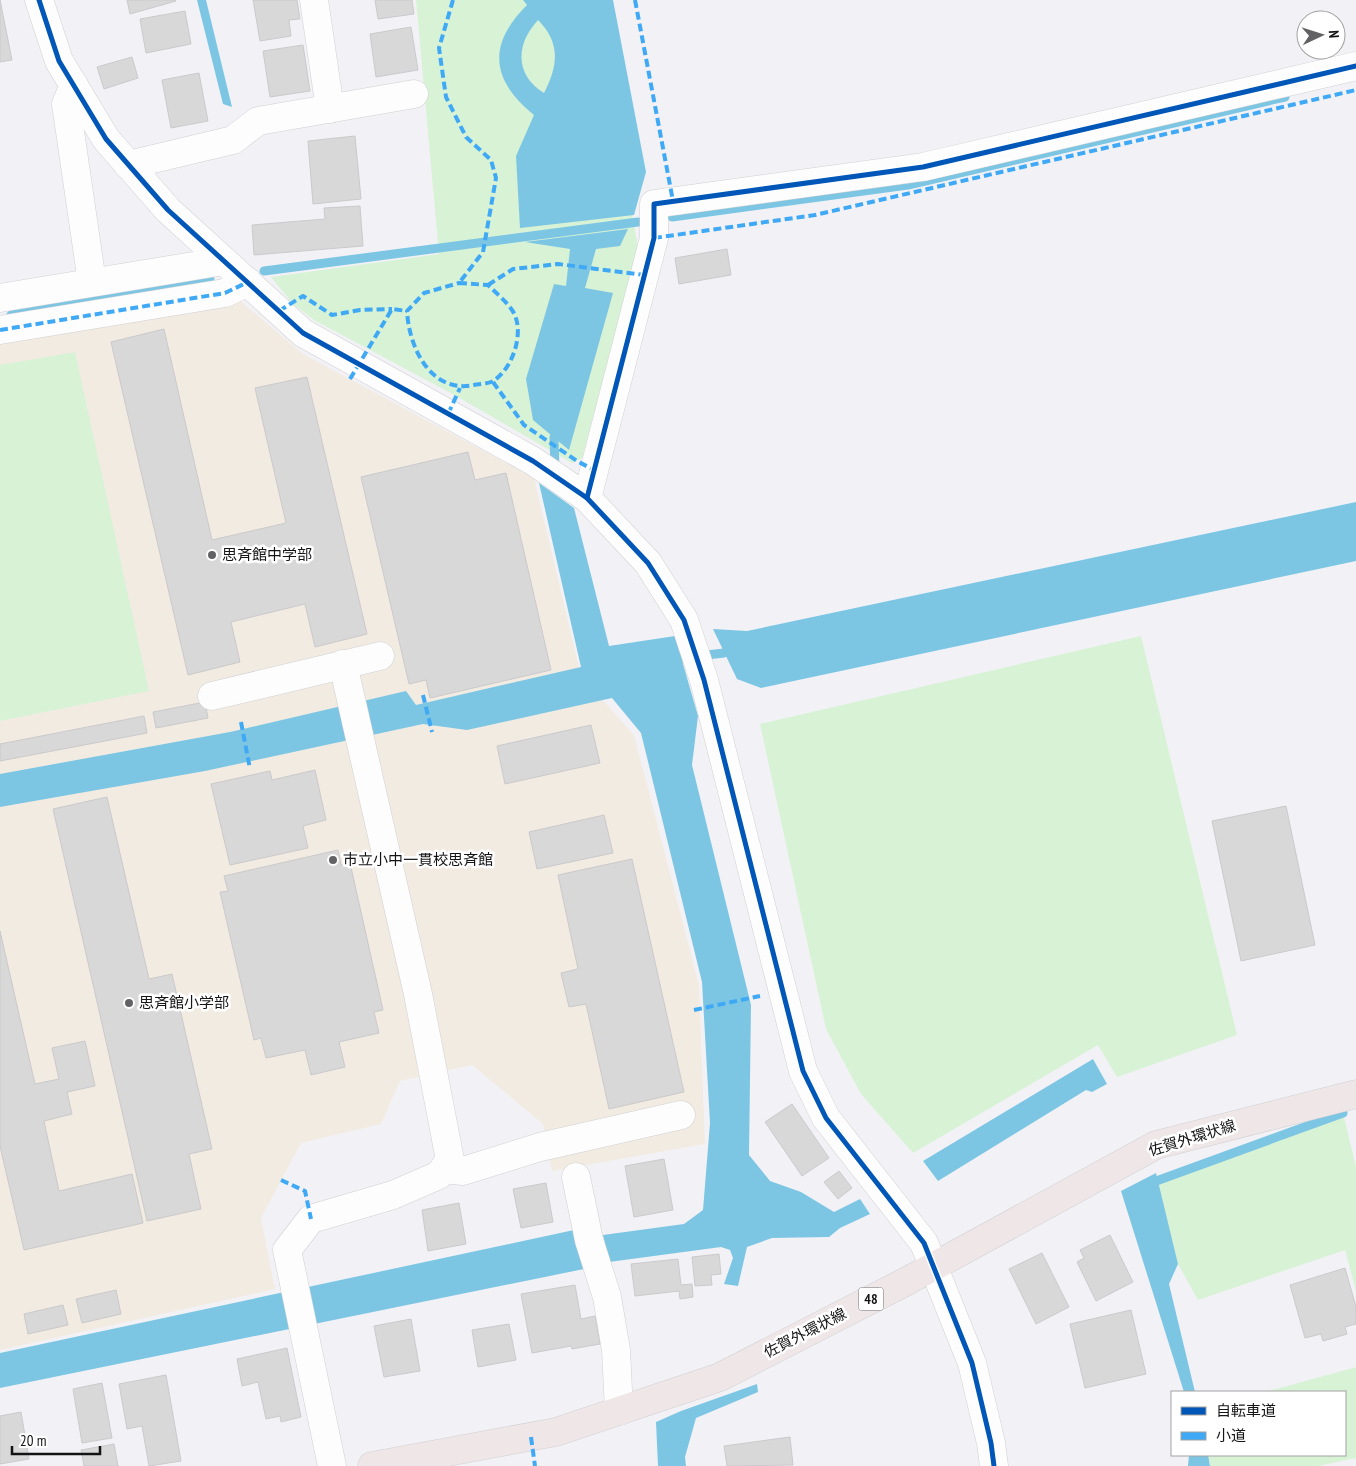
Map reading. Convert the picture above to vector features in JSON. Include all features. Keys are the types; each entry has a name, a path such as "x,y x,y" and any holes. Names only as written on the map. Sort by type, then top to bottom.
{"main road":[{"name":"佐賀外環状線","path":"372,1466 556,1432 720,1377 907,1281 1156,1146 1355,1100"}],"street":[{"path":"40,0 60,61 106,140 168,210 304,333 533,461 580,493 648,563 684,620 704,680 803,1071 826,1118 924,1243 972,1363 992,1443 994,1466"},
{"path":"314,0 330,109"},
{"path":"580,493 654,238 654,204 923,167 1356,66"},
{"path":"74,84 66,104 92,282"},
{"path":"128,166 233,140 258,121 414,94"},
{"path":"0,298 224,261"},
{"path":"0,330 225,293 248,282"},
{"path":"212,696 380,656"},
{"path":"332,1466 287,1250 311,1219 392,1195 439,1175 450,1160 446,1129 343,664"},
{"path":"444,1168 463,1171 540,1147 681,1115"},
{"path":"576,1177 589,1240 607,1296 616,1350 618,1411"}],"shaded area":[{"name":"市立小中一貫校思斉館","path":"238,299 303,354 534,478 581,676 634,735 699,985 705,1144 552,1171 543,1124 472,1065 400,1081 381,1124 301,1143 261,1218 275,1289 0,1350 0,340"}],"green space":[{"path":"416,0 594,0 638,248 582,458 572,463 456,396 314,320 292,303 271,277 439,254"},
{"path":"75,352 149,691 0,721 0,365"},
{"path":"1141,636 1237,1035 1117,1077 1098,1045 913,1153 861,1094 826,1029 760,724"},
{"path":"1343,1113 1356,1167 1356,1291 1345,1250 1198,1300 1178,1264 1157,1181"},
{"path":"1356,1367 1356,1458 1318,1466 1210,1466 1208,1456 1346,1456 1346,1391 1269,1391"}],"water":[{"path":"197,0 206,0 232,107 223,104"},
{"path":"523,0 613,0 646,172 634,215 520,228 516,156 534,115 509,89 502,75 499,62 500,48 505,34 527,5","holes":["538,20 551,37 555,55 552,73 544,93 527,77 523,68 522,49 525,39"]},
{"path":"628,229 620,246 596,249 585,288 613,293 569,450 533,420 526,379 554,284 566,286 570,249 525,242"},
{"path":"539,483 574,508 609,646 675,636 698,716 692,765 751,1005 749,1155 770,1181 801,1192 834,1212 860,1199 870,1214 840,1228 829,1237 772,1238 747,1247 738,1286 724,1284 733,1258 730,1250 721,1247 609,1262 603,1235 684,1224 703,1210 710,1123 702,982 641,733 612,698 467,730 423,724 205,771 0,807 0,774 230,732 406,691 416,705 581,667"},
{"path":"1356,502 1356,561 761,688 737,679 713,629 747,631"},
{"path":"1093,1059 1107,1084 1092,1092 1086,1090 938,1181 923,1161"},
{"path":"1156,1173 1178,1264 1169,1284 1195,1391 1184,1391 1121,1191"},
{"path":"574,1230 584,1269 0,1388 0,1353"},
{"path":"757,1384 758,1392 696,1418 685,1457 686,1466 658,1466 656,1422"},
{"path":"1189,1456 1208,1456 1210,1466 1188,1466"}],"building":[{"path":"0,0 12,60 0,62"},
{"path":"127,0 175,0 176,1 130,14"},
{"path":"253,0 297,0 300,19 289,20 291,36 260,41"},
{"path":"375,0 412,0 414,14 378,19"},
{"path":"185,11 191,44 146,53 140,19"},
{"path":"411,27 418,70 376,77 370,34"},
{"path":"303,45 310,91 270,97 263,51"},
{"path":"132,57 138,78 104,89 97,67"},
{"path":"199,73 208,121 171,128 162,80"},
{"path":"355,136 361,199 313,204 308,141"},
{"path":"360,206 363,246 254,255 252,225 325,219 324,208"},
{"path":"727,249 731,275 679,284 675,258"},
{"path":"164,329 212,540 286,523 255,388 307,377 367,634 315,647 305,604 231,622 240,662 188,675 111,342"},
{"path":"468,452 475,480 506,473 551,670 430,698 426,680 409,684 361,477"},
{"path":"205,702 208,718 156,728 153,712"},
{"path":"144,716 147,733 0,761 0,744"},
{"path":"591,725 600,763 505,784 497,746"},
{"path":"315,770 326,820 303,826 308,848 230,865 211,784 270,771 272,780"},
{"path":"107,797 149,979 172,974 212,1149 189,1154 201,1209 147,1221 53,809"},
{"path":"1286,806 1315,945 1241,961 1212,821"},
{"path":"604,815 613,853 537,869 529,832"},
{"path":"338,850 341,865 350,863 383,1010 374,1012 379,1033 339,1042 345,1067 311,1075 305,1050 266,1058 261,1038 254,1040 220,892 228,891 224,876"},
{"path":"632,859 684,1092 609,1109 586,1004 569,1007 561,973 578,969 558,875"},
{"path":"0,931 35,1084 59,1079 52,1048 85,1041 95,1086 67,1092 72,1114 44,1121 59,1191 132,1174 143,1223 24,1250 0,1146"},
{"path":"792,1104 829,1158 802,1176 765,1122"},
{"path":"664,1159 673,1210 634,1217 625,1166"},
{"path":"839,1171 852,1188 838,1199 824,1182"},
{"path":"546,1183 553,1222 521,1228 513,1189"},
{"path":"459,1203 466,1244 428,1251 422,1210"},
{"path":"1110,1235 1133,1282 1096,1301 1077,1262 1084,1258 1080,1250"},
{"path":"1042,1253 1069,1307 1036,1324 1009,1269"},
{"path":"719,1254 721,1274 711,1275 712,1285 695,1286 692,1257"},
{"path":"678,1259 681,1285 692,1284 693,1297 680,1299 679,1291 635,1296 631,1264"},
{"path":"1345,1268 1356,1307 1356,1324 1345,1327 1347,1334 1323,1341 1321,1334 1305,1338 1290,1285"},
{"path":"575,1285 581,1319 595,1316 600,1344 572,1349 571,1346 532,1353 521,1294"},
{"path":"116,1290 121,1314 82,1323 76,1299"},
{"path":"63,1305 68,1325 28,1334 24,1314"},
{"path":"1131,1310 1146,1374 1085,1388 1070,1324"},
{"path":"411,1319 420,1371 384,1377 374,1326"},
{"path":"509,1324 516,1360 478,1367 472,1330"},
{"path":"287,1348 301,1417 281,1422 280,1416 266,1419 258,1382 242,1386 237,1359"},
{"path":"166,1375 181,1461 149,1466 142,1426 127,1429 119,1384"},
{"path":"102,1383 112,1438 82,1443 73,1389"},
{"path":"21,1412 29,1459 0,1464 0,1416"},
{"path":"790,1437 793,1465 727,1466 724,1446"},
{"path":"114,1444 118,1466 84,1466 81,1450"}],"waterway":[{"path":"672,217 908,185 1285,97"},
{"path":"264,271 638,222"},
{"path":"11,315 210,279"},
{"path":"554,437 555,470"},
{"path":"681,658 724,653"},
{"path":"1148,1184 1343,1113"}],"marked path":[{"path":"453,0 439,48 446,97 466,137 491,160 496,178 483,252 459,283"},
{"path":"635,0 673,201"},
{"path":"654,238 815,215 1356,90"},
{"path":"488,285 513,269 558,264 645,275"},
{"path":"0,330 225,293 248,282"},
{"path":"459,283 488,285 507,303 516,318 517,338 511,359 500,375 489,383 459,386 446,382 434,375 425,365 412,339 407,311 424,293 459,283"},
{"path":"279,311 303,296 332,315 360,310 392,309"},
{"path":"350,379 392,309 407,311"},
{"path":"493,382 524,425 577,461 594,470"},
{"path":"448,414 460,388"},
{"path":"423,695 432,732"},
{"path":"241,722 250,769"},
{"path":"694,1010 760,996"},
{"path":"281,1180 305,1191 311,1219"},
{"path":"531,1437 535,1466"}],"cycle path":[{"path":"39,0 59,61 106,139 168,210 303,333 533,461 587,498 648,563 684,620 704,680 803,1071 826,1118 924,1243 972,1363 991,1443 994,1466"},
{"path":"587,498 654,238 654,204 923,167 1356,66"}],"place":[{"name":"思斉館中学部","path":"212,555"},
{"name":"市立小中一貫校思斉館","path":"333,860"},
{"name":"思斉館小学部","path":"129,1003"}]}
